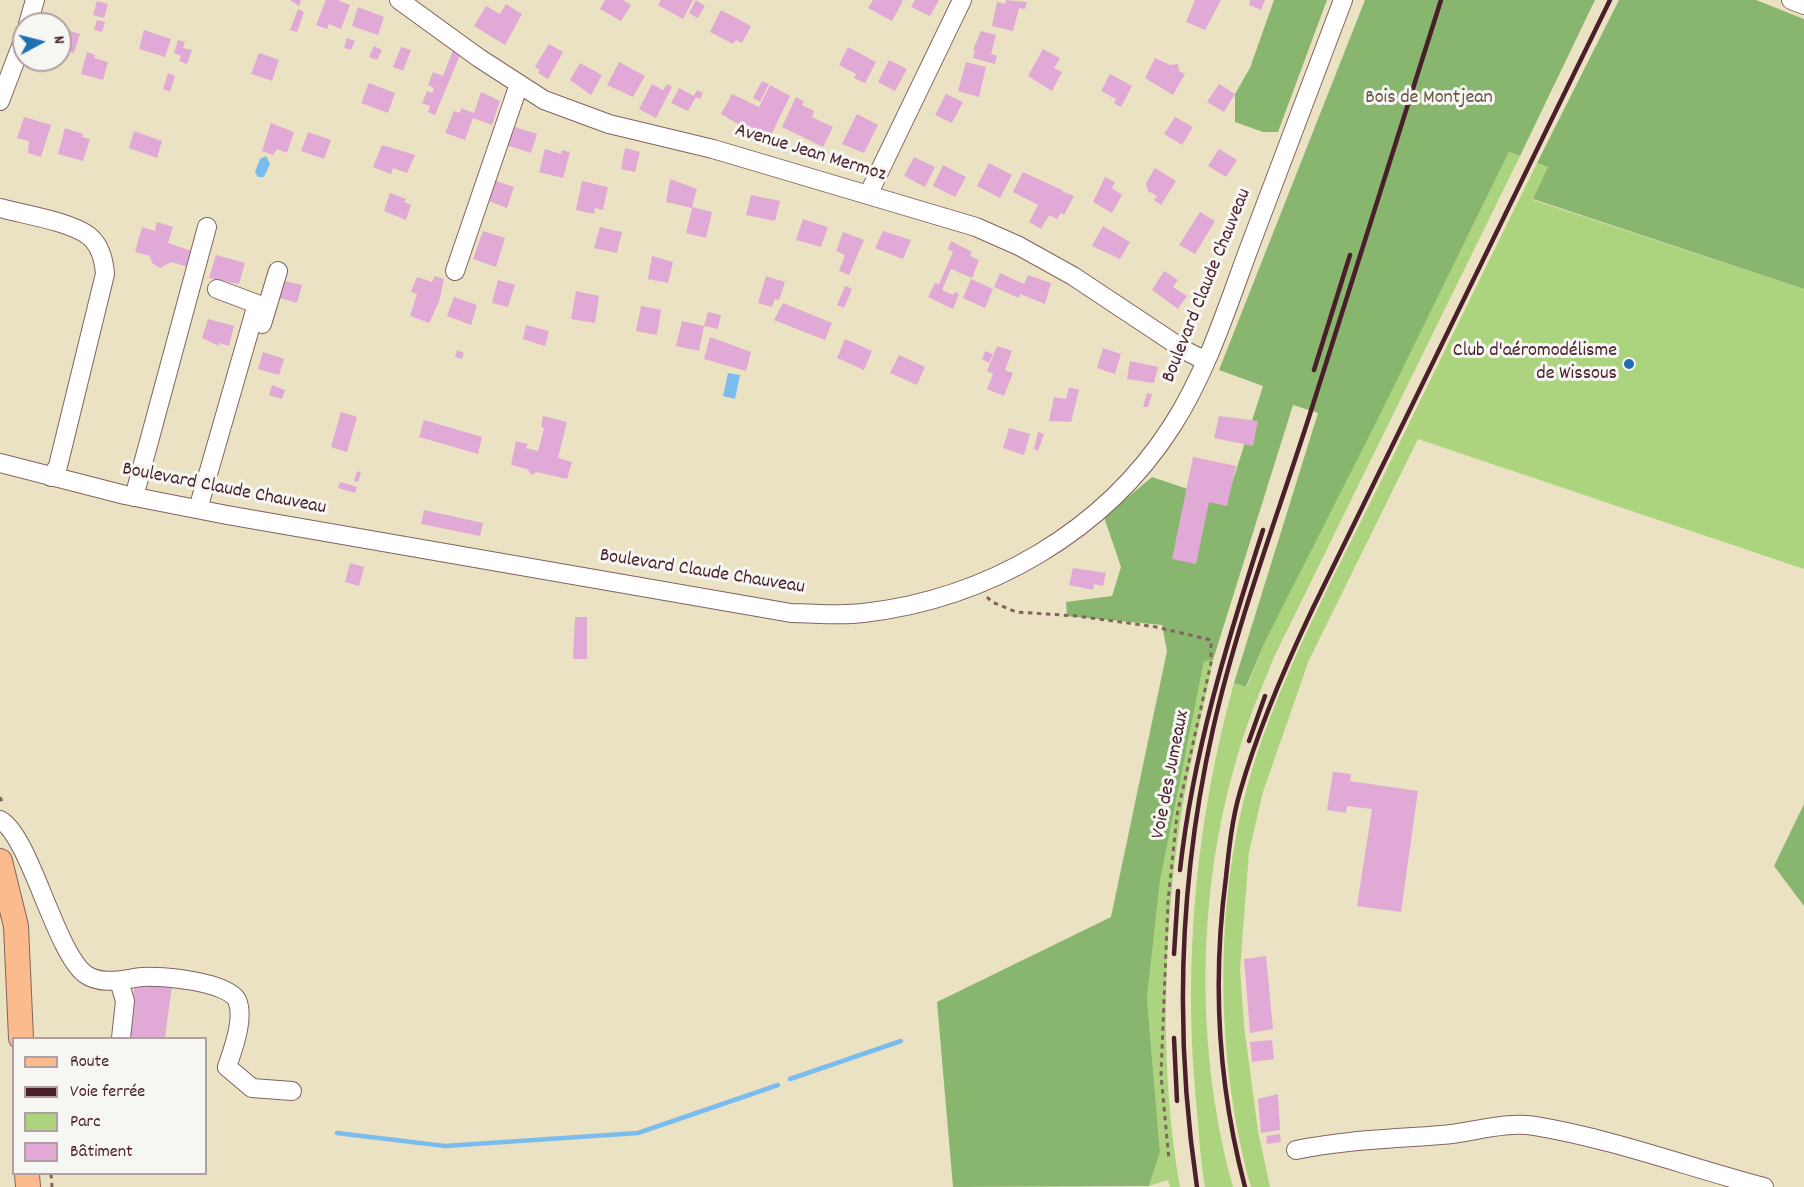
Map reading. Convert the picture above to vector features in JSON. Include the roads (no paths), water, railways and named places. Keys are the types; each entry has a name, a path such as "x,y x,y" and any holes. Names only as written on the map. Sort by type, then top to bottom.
{"main road":[{"path":"0,861 16,926 21,1037"}],"street":[{"name":"Avenue Jean Mermoz","path":"399,0 544,100 609,124 713,148 976,227 1019,246 1073,276 1186,351 1206,361"},
{"path":"867,195 962,0"},
{"name":"Boulevard Claude Chauveau","path":"0,463 134,497 205,511 791,613 862,613 942,598 978,587 1061,540 1111,499 1142,468 1173,425 1206,361 1343,0"},
{"path":"1791,0 1804,5"},
{"path":"0,100 12,69"},
{"path":"454,271 519,84"},
{"path":"0,208 74,228 91,237 104,258 105,274 58,466 51,477"},
{"path":"134,497 207,228"},
{"path":"205,511 278,271"},
{"path":"205,511 257,304 217,289"},
{"path":"0,820 19,844 70,954 84,973 97,980 119,981 145,976 196,982 226,990 237,1000 239,1017 227,1067 252,1088 292,1091"},
{"path":"119,981 125,1001 121,1037"},
{"path":"1296,1150 1363,1140 1442,1135 1514,1125 1535,1126 1615,1145 1764,1187"}],"water":[{"path":"266,156 270,164 264,177 258,177 255,172 260,159"},
{"path":"728,373 740,375 735,399 723,396"}],"waterway":[{"path":"790,1079 901,1041"},
{"path":"337,1133 445,1146 638,1133 778,1085"}],"railway":[{"path":"1197,1187 1185,1072 1184,957 1193,843 1213,729 1245,611 1441,0"},
{"path":"1245,1187 1223,1072 1219,955 1233,823 1247,769 1291,654 1610,0"},
{"path":"1314,370 1350,255"},
{"path":"1180,870 1193,783 1202,741 1224,656 1263,530"},
{"path":"1249,741 1265,696"},
{"path":"1174,954 1178,891"},
{"path":"1174,1038 1177,1101"}],"place":[{"name":"Club d'aéromodélisme de Wissous","path":"1629,364"}],"park label":[{"name":"Bois de Montjean","path":"1429,99"}]}
